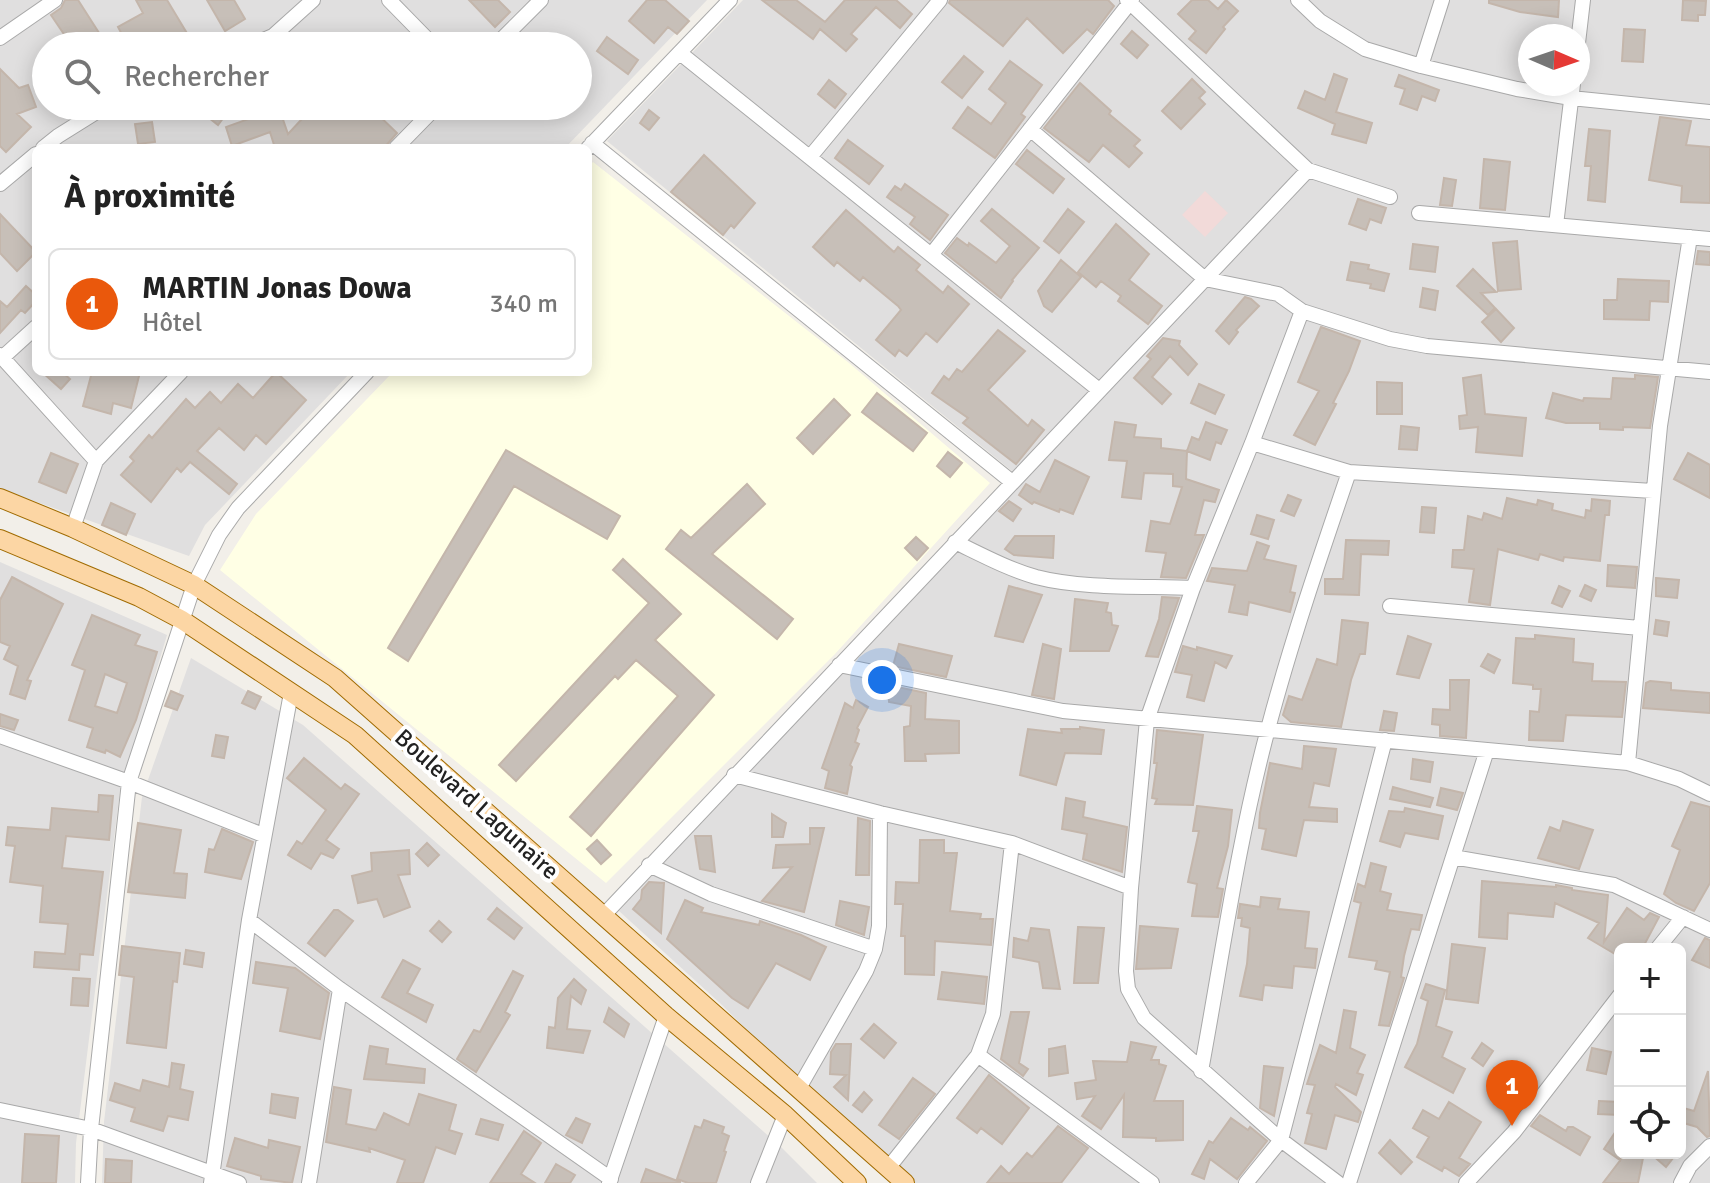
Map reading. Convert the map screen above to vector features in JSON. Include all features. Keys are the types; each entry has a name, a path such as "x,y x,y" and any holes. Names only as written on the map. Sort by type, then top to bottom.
{"main road":[{"name":"Boulevard Lagunaire","path":"0,498 73,528 194,585 335,678 905,1183"},
{"name":"Boulevard Lagunaire","path":"0,539 139,597 182,620 355,735 666,1016 785,1115 857,1183"}],"street":[{"path":"0,38 55,0"},
{"path":"277,32 313,0"},
{"path":"389,0 420,32"},
{"path":"509,32 541,0"},
{"path":"592,144 730,0"},
{"path":"810,157 940,0"},
{"path":"1298,0 1320,21 1365,49 1518,89"},
{"path":"1421,66 1442,0"},
{"path":"1580,24 1583,0"},
{"path":"931,255 1130,1 1308,170 1390,197"},
{"path":"680,53 1099,390"},
{"path":"1590,94 1710,112"},
{"path":"1556,225 1571,96"},
{"path":"48,144 84,120"},
{"path":"400,144 423,120"},
{"path":"1030,129 1205,279 1278,294 1302,311 1390,339 1427,346 1710,372"},
{"path":"592,148 1012,482"},
{"path":"0,184 32,157"},
{"path":"603,916 1308,170"},
{"path":"1419,213 1710,239"},
{"path":"1628,763 1653,491 1690,237"},
{"path":"1302,311 1193,588 1147,720 1126,971 1128,989 1144,1018 1281,1140 1338,1183"},
{"path":"32,330 1,356 96,461"},
{"path":"73,528 96,461 177,376"},
{"path":"88,1183 91,1129 129,782 182,620 211,549 238,508 363,376"},
{"path":"1252,443 1349,472 1653,491"},
{"path":"1201,1071 1244,834 1268,731 1306,599 1349,472"},
{"path":"955,542 1038,577 1069,582 1193,588"},
{"path":"1390,606 1640,628"},
{"path":"839,665 1035,706 1147,720 1628,763 1679,779 1710,794"},
{"path":"212,1178 249,920 291,693"},
{"path":"1,740 129,782 263,835"},
{"path":"1246,1183 1281,1140 1385,740"},
{"path":"1349,1183 1487,750"},
{"path":"734,775 1012,843 1131,888"},
{"path":"799,1088 866,971 875,949 879,926 880,813"},
{"path":"889,1167 978,1055 993,1014 1012,843"},
{"path":"1453,857 1614,885 1710,930"},
{"path":"649,865 711,894 875,949"},
{"path":"1662,943 1683,917"},
{"path":"249,920 340,989 610,1181 666,1016"},
{"path":"309,1183 340,989"},
{"path":"1466,1183 1514,1132 1614,1003"},
{"path":"978,1055 1152,1183"},
{"path":"0,1110 91,1129 212,1178 239,1183"},
{"path":"758,1183 785,1115"},
{"path":"1681,1183 1690,1166 1710,1146"}],"shaded area":[{"path":"0,0 707,0 592,120 592,32 32,32 32,120 592,120 569,144 32,144 32,376 347,376 205,525 189,556 0,489"},
{"path":"743,0 1710,0 1710,1183 899,1183 722,1005 619,911 1023,480 607,141"},
{"path":"592,163 849,363 990,483 835,654 606,883 220,570 256,514 389,376 592,376"},
{"path":"1205,191 1228,213 1205,237 1182,215"},
{"path":"0,562 167,635 120,791 76,1143 75,1183 0,1183"},
{"path":"191,658 303,725 782,1148 817,1183 102,1183 104,1122 142,797"}],"building":[{"path":"65,0 78,0 98,32 63,32 51,15 61,8"},
{"path":"136,0 167,0 186,32 121,32 118,27 143,13"},
{"path":"207,0 234,0 245,19 225,31"},
{"path":"469,0 498,0 510,12 495,27"},
{"path":"647,0 665,0 689,21 677,34 668,27 654,43 629,21"},
{"path":"762,0 796,0 825,22 845,0 896,0 912,14 900,28 876,7 851,34 857,39 846,51 820,29 813,39"},
{"path":"950,0 1108,0 1114,6 1093,34 1087,29 1063,53 1027,18 1003,46 949,3"},
{"path":"1192,0 1208,0 1218,9 1226,0 1238,11 1206,53 1189,39 1196,31 1178,14"},
{"path":"1489,0 1559,0 1558,17 1520,12 1489,3"},
{"path":"1683,0 1706,1 1705,15 1698,15 1698,21 1682,20"},
{"path":"1624,29 1645,30 1643,62 1622,61"},
{"path":"1132,31 1148,45 1137,58 1121,44"},
{"path":"607,37 638,60 628,74 597,51"},
{"path":"964,56 983,72 962,98 942,82"},
{"path":"1010,61 1042,85 1021,114 1025,117 995,158 953,128 968,107 991,124 1006,103 989,89"},
{"path":"0,69 19,88 28,85 32,108 17,114 31,127 6,152 0,146"},
{"path":"1334,74 1347,79 1336,112 1372,123 1366,143 1332,134 1335,124 1298,108 1305,91 1325,100"},
{"path":"1399,75 1439,90 1435,101 1422,96 1417,110 1400,104 1405,89 1395,86"},
{"path":"1192,79 1205,92 1199,98 1205,104 1181,129 1162,111"},
{"path":"829,80 846,94 835,108 818,94"},
{"path":"1080,83 1111,111 1109,114 1140,140 1134,146 1142,153 1129,167 1103,145 1089,162 1044,128"},
{"path":"649,110 659,118 649,130 640,123"},
{"path":"1660,117 1691,121 1686,145 1710,147 1710,203 1681,202 1682,186 1649,180"},
{"path":"246,120 283,120 288,134 301,120 384,120 397,133 387,144 274,144 270,132 231,144 226,127"},
{"path":"152,122 155,142 138,144 135,124"},
{"path":"1589,129 1610,131 1605,202 1588,200 1591,166 1585,166"},
{"path":"848,140 883,166 869,184 835,158"},
{"path":"1027,150 1064,179 1053,193 1016,164"},
{"path":"704,155 755,203 734,228 731,225 723,235 671,192"},
{"path":"1484,159 1510,162 1505,210 1480,208"},
{"path":"1444,178 1456,180 1452,206 1440,205"},
{"path":"905,184 948,215 930,240 910,224 915,217 887,197 895,186 901,190"},
{"path":"1358,199 1386,208 1381,223 1370,219 1366,230 1349,224"},
{"path":"992,209 1039,248 1001,298 945,253 957,238 996,263 1010,246 981,221"},
{"path":"1068,209 1084,222 1059,253 1044,241"},
{"path":"846,210 894,252 898,247 920,265 916,270 943,293 948,286 969,304 937,342 926,333 907,356 899,350 895,356 876,340 901,310 863,277 860,281 837,262 834,266 813,247"},
{"path":"0,214 32,248 32,256 17,271 0,253"},
{"path":"1116,224 1149,254 1129,280 1162,306 1148,324 1118,301 1121,296 1101,281 1096,287 1078,272"},
{"path":"1517,241 1521,289 1498,291 1493,243"},
{"path":"1413,244 1438,247 1435,272 1410,269"},
{"path":"1698,251 1710,252 1710,265 1696,264"},
{"path":"1061,260 1081,277 1052,312 1044,306 1038,291"},
{"path":"1351,262 1369,265 1368,269 1389,274 1384,291 1370,288 1371,284 1347,280"},
{"path":"1473,269 1496,292 1481,293 1495,308 1488,315 1457,286"},
{"path":"1618,279 1669,281 1668,302 1650,301 1649,320 1604,319 1604,300 1617,300"},
{"path":"26,286 32,291 32,305 25,313 21,310 0,333 0,301 7,307"},
{"path":"1423,288 1438,291 1435,310 1420,307"},
{"path":"1245,297 1259,306 1236,330 1238,332 1229,344 1216,331"},
{"path":"1496,309 1514,328 1501,342 1482,322"},
{"path":"1321,327 1360,341 1333,403 1336,404 1315,445 1294,435 1319,391 1298,382"},
{"path":"998,330 1025,351 988,390 1028,426 1032,420 1044,430 1016,464 963,423 968,418 932,393 944,376 949,380 957,369 962,372"},
{"path":"1163,338 1180,341 1179,345 1197,364 1188,375 1170,356 1152,377 1171,394 1162,404 1134,378 1151,359 1147,356"},
{"path":"1481,375 1485,414 1526,418 1522,456 1476,452 1478,427 1460,429 1459,416 1467,415 1463,378"},
{"path":"1635,375 1658,377 1650,428 1600,429 1600,423 1566,423 1546,418 1553,393 1583,401 1584,398 1611,399 1613,378 1635,379"},
{"path":"46,376 67,376 70,379 61,389"},
{"path":"91,376 139,376 131,408 113,403 111,414 83,406"},
{"path":"272,376 280,376 306,400 266,444 256,435 244,450 219,428 197,451 237,484 229,494 190,462 181,472 177,468 151,502 121,475 134,461 130,457 149,435 152,438 186,399 195,408 210,392 221,403 238,384 253,398"},
{"path":"1377,382 1402,383 1402,414 1377,414"},
{"path":"1199,384 1224,395 1215,414 1191,403"},
{"path":"877,393 927,433 913,451 862,412"},
{"path":"834,399 850,415 813,454 797,438"},
{"path":"1115,422 1136,425 1134,437 1161,439 1161,448 1187,451 1186,479 1219,490 1215,502 1204,500 1195,535 1204,535 1186,578 1161,577 1166,553 1146,551 1151,521 1170,524 1182,487 1173,486 1173,474 1144,473 1141,499 1122,497 1127,461 1109,460"},
{"path":"1206,422 1227,430 1221,444 1216,442 1210,460 1187,451 1192,437 1199,440"},
{"path":"1401,426 1419,428 1417,450 1399,449"},
{"path":"506,450 620,516 607,539 514,486 408,661 388,648"},
{"path":"948,452 962,463 950,477 937,466"},
{"path":"51,453 78,464 66,493 39,482"},
{"path":"1688,453 1710,465 1710,498 1674,479"},
{"path":"1055,460 1089,477 1073,514 1034,502 1032,504 1019,495 1026,484 1040,492"},
{"path":"747,484 765,504 712,554 793,619 777,639 666,549 681,530 691,538"},
{"path":"1288,495 1301,500 1294,516 1281,511"},
{"path":"1507,498 1537,505 1538,500 1553,504 1552,510 1585,518 1586,510 1591,511 1592,499 1610,501 1609,515 1605,515 1600,561 1564,557 1563,561 1540,554 1538,560 1498,549 1490,605 1469,602 1474,569 1452,567 1453,550 1464,550 1468,516 1482,520 1484,513 1502,519"},
{"path":"1009,501 1021,509 1013,521 999,511"},
{"path":"111,503 135,514 126,535 102,525"},
{"path":"1422,507 1436,508 1434,533 1420,532"},
{"path":"1257,515 1274,520 1268,539 1251,534"},
{"path":"1015,536 1054,536 1053,558 1014,555 1005,549"},
{"path":"916,537 928,548 917,560 905,548"},
{"path":"1346,540 1389,541 1388,555 1361,554 1359,595 1325,594 1325,579 1343,579"},
{"path":"1257,542 1269,546 1264,559 1296,566 1290,592 1295,593 1290,612 1249,602 1247,615 1229,612 1235,585 1207,581 1212,568 1247,571"},
{"path":"623,559 681,614 655,640 714,695 591,836 570,817 678,696 636,660 618,679 615,676 516,781 499,765 649,603 613,570"},
{"path":"1608,565 1637,567 1635,588 1607,586"},
{"path":"12,577 63,604 27,680 31,681 25,699 10,694 18,666 4,659 10,646 0,642 0,600"},
{"path":"1656,578 1679,580 1677,598 1656,596"},
{"path":"1585,585 1596,590 1591,601 1580,596"},
{"path":"1009,586 1042,595 1023,642 995,636"},
{"path":"1559,586 1570,591 1562,607 1552,603"},
{"path":"1162,597 1179,598 1158,657 1146,656 1159,619"},
{"path":"1075,599 1108,603 1106,612 1111,613 1112,625 1118,626 1109,651 1070,651"},
{"path":"92,615 140,635 135,645 157,652 136,720 120,757 106,750 105,753 87,747 93,728 69,720 85,670 72,665","holes":["105,674 127,683 117,713 95,706"]},
{"path":"1342,620 1368,623 1365,654 1360,654 1351,680 1341,727 1291,722 1283,715 1289,696 1302,700 1317,659 1337,665"},
{"path":"1656,620 1669,622 1667,636 1654,634"},
{"path":"1535,635 1574,639 1573,662 1593,664 1592,681 1626,682 1622,717 1566,715 1563,741 1529,740 1530,711 1539,712 1541,689 1513,683 1516,638 1535,639"},
{"path":"1408,636 1431,644 1419,678 1397,674"},
{"path":"899,644 952,656 946,677 893,666"},
{"path":"1043,644 1061,649 1054,699 1032,695"},
{"path":"1183,646 1232,656 1226,668 1215,662 1204,701 1187,697 1192,675 1175,672"},
{"path":"1488,654 1500,660 1494,673 1481,666"},
{"path":"1450,680 1469,680 1466,738 1440,736 1440,725 1432,724 1433,709 1450,710"},
{"path":"1646,683 1671,683 1671,690 1710,693 1710,713 1643,708"},
{"path":"888,685 926,693 925,719 959,721 959,753 925,754 926,761 905,761 904,727 910,726 911,706 889,702"},
{"path":"171,691 183,696 177,710 165,706"},
{"path":"248,691 261,697 255,709 242,703"},
{"path":"856,700 868,707 857,728 855,742 859,744 850,765 847,794 825,788 829,771 822,768 845,703 853,708"},
{"path":"1384,711 1397,713 1394,731 1380,730"},
{"path":"0,714 18,720 14,730 0,726"},
{"path":"1080,727 1104,730 1101,754 1065,753 1056,785 1020,775 1028,729 1062,733 1061,729"},
{"path":"1157,730 1203,735 1193,805 1155,804 1157,799 1152,798 1157,763 1154,763"},
{"path":"216,735 228,737 224,758 212,756"},
{"path":"1304,746 1336,749 1329,786 1314,783 1309,807 1337,809 1337,822 1304,820 1296,856 1262,849 1266,829 1259,828 1260,813 1270,763 1302,769"},
{"path":"304,758 341,789 345,784 359,794 326,840 339,849 333,858 321,853 311,869 288,855 297,841 302,844 326,810 287,778"},
{"path":"1413,759 1433,762 1430,782 1411,779"},
{"path":"1393,787 1433,798 1430,807 1390,799"},
{"path":"1441,788 1463,793 1457,810 1437,805"},
{"path":"99,795 113,796 109,840 66,836 62,868 103,872 93,955 80,954 79,970 34,967 35,952 65,954 68,924 40,922 43,886 10,882 15,846 6,845 8,827 50,830 52,808 98,812"},
{"path":"1066,798 1085,802 1083,817 1127,827 1122,872 1083,859 1087,834 1062,829"},
{"path":"1691,802 1710,807 1710,883 1694,911 1664,894 1680,850 1672,846"},
{"path":"1197,806 1232,810 1228,846 1217,888 1223,889 1218,917 1192,916 1197,884 1188,882 1199,831 1193,831"},
{"path":"1405,808 1443,816 1438,839 1405,833 1400,847 1380,841 1389,811 1404,812"},
{"path":"772,814 786,823 783,837 772,837"},
{"path":"858,818 870,821 869,875 856,875"},
{"path":"1563,821 1593,830 1579,869 1538,858 1550,827 1560,831"},
{"path":"138,823 181,830 174,873 187,874 185,898 128,892"},
{"path":"810,828 824,828 804,912 762,901 792,867 773,868 776,845 810,844"},
{"path":"222,829 253,842 241,879 205,872 209,849 214,850"},
{"path":"695,836 711,836 715,872 700,869"},
{"path":"597,840 611,855 601,864 587,849"},
{"path":"920,840 944,840 944,853 957,853 950,911 981,914 980,919 993,919 991,945 935,941 934,975 905,974 905,936 901,936 903,904 895,904 896,882 919,883"},
{"path":"427,843 439,855 428,866 416,854"},
{"path":"409,850 410,874 398,875 410,907 384,917 377,899 358,903 352,876 372,871 371,853"},
{"path":"1371,863 1386,867 1380,891 1391,894 1387,910 1422,915 1419,930 1411,929 1401,977 1404,978 1389,1026 1379,1025 1390,972 1375,969 1377,961 1349,957 1361,903 1354,901 1358,884 1365,887"},
{"path":"1482,881 1556,885 1608,895 1604,942 1627,908 1644,920 1650,913 1659,917 1645,943 1614,943 1614,953 1588,938 1599,923 1555,903 1553,917 1508,913 1507,939 1479,937"},
{"path":"649,882 664,883 661,933 633,909"},
{"path":"1261,897 1280,899 1278,909 1309,912 1305,948 1317,949 1315,968 1294,966 1292,988 1264,985 1262,1000 1240,996 1250,928 1241,926 1242,918 1238,918 1240,904 1260,907"},
{"path":"685,900 703,908 701,912 759,925 760,921 826,947 810,980 776,963 748,1008 732,998 667,939"},
{"path":"840,901 869,907 864,935 836,925"},
{"path":"497,908 522,928 514,939 488,919"},
{"path":"334,910 353,921 325,956 308,943"},
{"path":"439,921 451,932 442,942 430,931"},
{"path":"1140,926 1178,929 1171,968 1136,969"},
{"path":"1078,927 1104,928 1098,983 1074,983"},
{"path":"1031,928 1049,930 1060,989 1043,988 1039,962 1013,957 1014,938 1028,941"},
{"path":"1705,938 1710,940 1710,968 1692,960"},
{"path":"1452,944 1485,948 1478,1003 1446,999"},
{"path":"122,946 180,953 177,982 173,981 166,1048 127,1043 134,977 119,975"},
{"path":"186,950 204,953 202,967 184,964"},
{"path":"403,960 420,969 407,993 433,1005 426,1022 382,997"},
{"path":"256,962 295,968 329,993 320,1039 280,1031 288,988 253,983"},
{"path":"513,971 523,976 505,1012 510,1015 476,1072 457,1059 474,1030 480,1032"},
{"path":"942,972 987,977 984,1004 938,999"},
{"path":"73,978 90,979 88,1006 71,1005"},
{"path":"574,979 586,990 581,1004 571,996 567,1029 590,1031 583,1053 547,1048 549,1027 555,1028 558,998"},
{"path":"1426,984 1445,990 1436,1026 1452,1032 1442,1057 1465,1069 1453,1093 1405,1067 1417,1044 1428,1001 1421,998"},
{"path":"609,1008 629,1024 624,1037 604,1022"},
{"path":"1344,1010 1356,1012 1350,1048 1365,1055 1357,1073 1363,1075 1356,1095 1336,1084 1335,1087 1361,1112 1358,1122 1335,1115 1326,1149 1305,1143 1312,1114 1307,1113 1315,1085 1307,1084 1320,1045 1336,1053"},
{"path":"1011,1012 1029,1012 1019,1063 1028,1069 1023,1076 1001,1059"},
{"path":"874,1024 896,1043 884,1058 861,1039"},
{"path":"1131,1042 1156,1047 1151,1060 1159,1060 1159,1064 1166,1066 1154,1101 1183,1101 1183,1140 1123,1137 1124,1095 1101,1129 1082,1116 1095,1096 1077,1099 1075,1083 1096,1080 1093,1061 1127,1062"},
{"path":"1482,1043 1493,1051 1483,1066 1472,1058"},
{"path":"836,1044 851,1044 848,1100 834,1087 846,1075 830,1074 831,1052"},
{"path":"370,1046 388,1049 386,1064 425,1069 424,1083 364,1079"},
{"path":"1065,1046 1068,1073 1049,1076 1049,1049"},
{"path":"1592,1048 1611,1052 1606,1074 1587,1070"},
{"path":"172,1063 184,1065 180,1089 193,1092 188,1120 168,1116 163,1131 131,1121 135,1108 110,1100 115,1083 140,1091 143,1080 169,1087"},
{"path":"1264,1066 1283,1068 1274,1116 1260,1108"},
{"path":"1708,1071 1710,1136 1686,1124 1686,1109 1694,1111"},
{"path":"989,1075 1029,1108 1002,1144 981,1128 977,1133 957,1118"},
{"path":"913,1078 935,1094 899,1139 879,1125"},
{"path":"334,1087 351,1090 346,1124 376,1130 384,1113 409,1125 419,1094 456,1105 449,1130 462,1134 455,1154 436,1147 423,1183 397,1183 405,1160 369,1148 370,1152 326,1142"},
{"path":"864,1092 872,1100 862,1112 853,1105"},
{"path":"272,1094 298,1098 295,1118 270,1113"},
{"path":"1599,1101 1614,1102 1614,1115 1598,1114"},
{"path":"1449,1102 1481,1122 1459,1158 1470,1164 1459,1176 1444,1167 1442,1171 1417,1157 1429,1137 1413,1128 1423,1110 1439,1119"},
{"path":"1540,1115 1566,1131 1568,1127 1573,1127 1590,1137 1580,1155 1531,1126"},
{"path":"576,1118 590,1124 582,1143 566,1135"},
{"path":"1231,1118 1248,1130 1250,1127 1267,1141 1237,1179 1210,1159 1204,1179 1192,1174 1209,1141 1213,1143"},
{"path":"481,1119 503,1125 498,1140 476,1134"},
{"path":"704,1120 724,1127 722,1133 729,1136 726,1152 716,1183 688,1183 677,1179 695,1126 701,1128"},
{"path":"1058,1126 1088,1148 1061,1183 987,1183 1001,1166 1009,1174 1027,1153 1032,1157"},
{"path":"524,1131 541,1143 521,1174 535,1183 490,1183"},
{"path":"25,1134 59,1136 56,1183 22,1183"},
{"path":"1614,1134 1614,1156 1604,1149"},
{"path":"235,1138 268,1148 269,1140 300,1147 292,1183 261,1179 261,1176 227,1166"},
{"path":"1390,1140 1412,1162 1401,1174 1379,1153"},
{"path":"106,1159 132,1161 131,1183 105,1183"},
{"path":"1621,1159 1643,1159 1638,1183 1603,1183"},
{"path":"1657,1159 1672,1159 1666,1167"},
{"path":"556,1164 575,1175 570,1183 545,1183"},
{"path":"646,1169 680,1182 680,1183 641,1183"}],"place":[{"name":"MARTIN Jonas Dowa","path":"1512,1126"}]}
